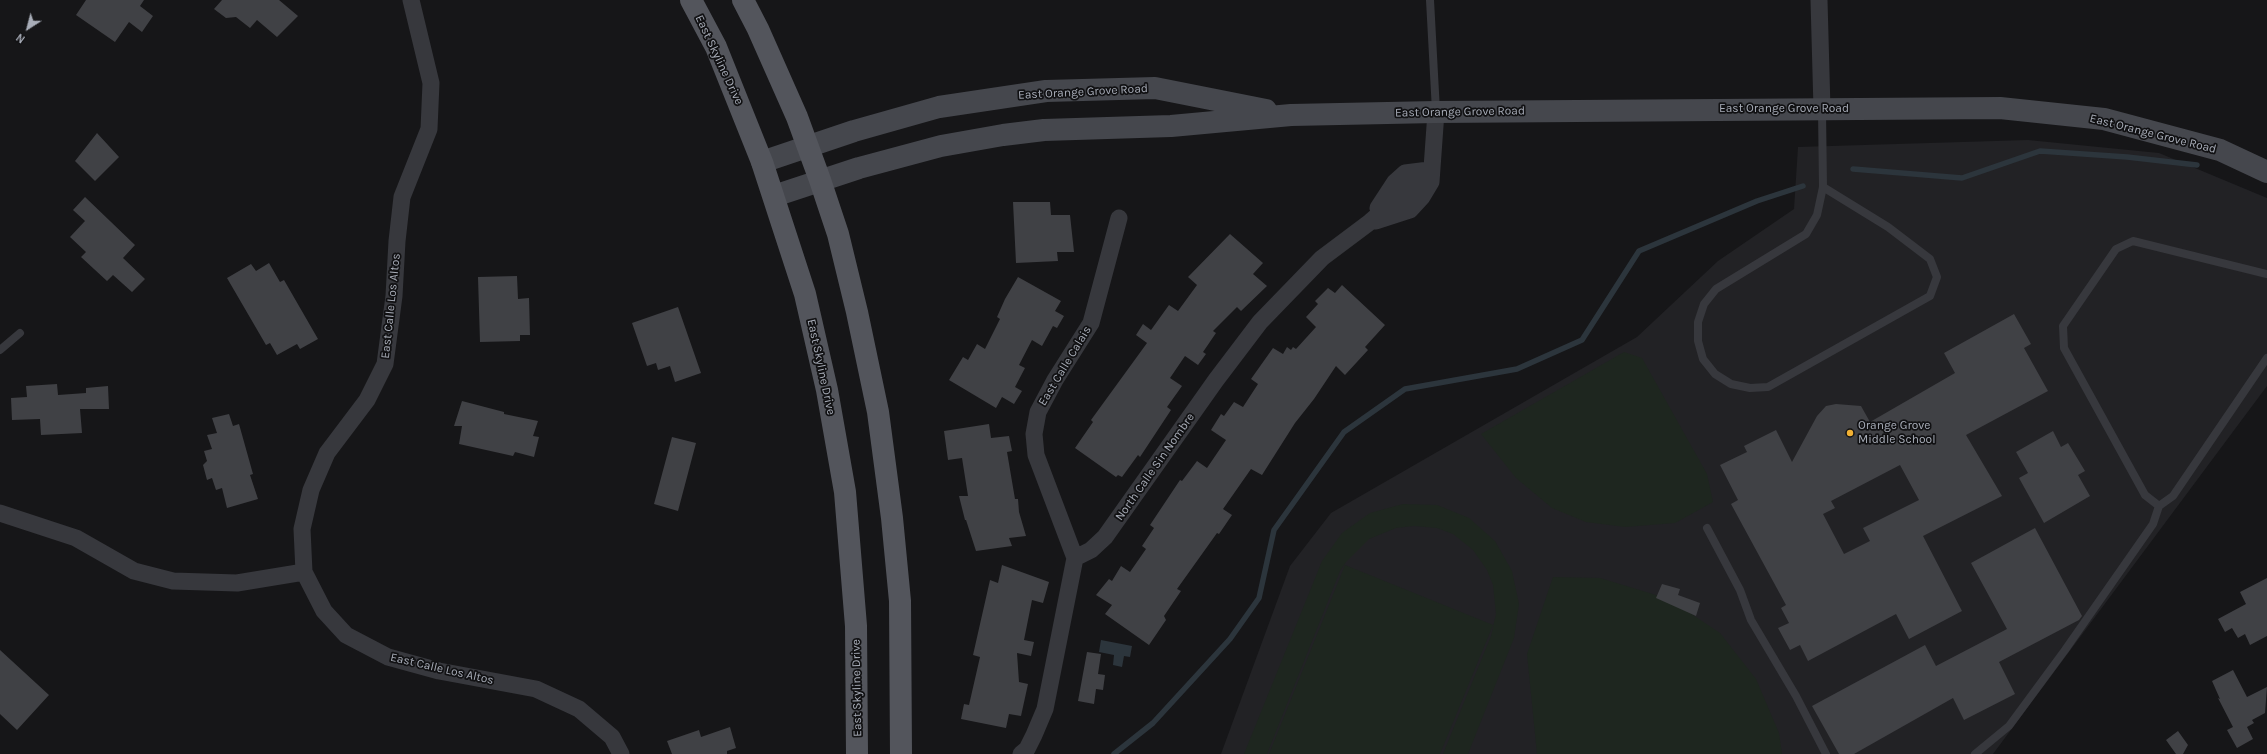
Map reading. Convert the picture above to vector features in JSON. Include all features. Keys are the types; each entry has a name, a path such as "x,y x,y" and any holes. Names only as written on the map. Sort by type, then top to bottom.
{"main road":[{"name":"East Skyline Drive","path":"691,0 716,48 762,162 774,196 805,294 827,390 845,492 856,626 858,754"},
{"path":"743,0 761,35 807,146 838,234 878,412 892,518 900,601 901,754"},
{"name":"East Orange Grove Road","path":"762,162 807,146 939,107 1046,91 1154,88 1291,115"},
{"name":"East Orange Grove Road","path":"774,196 820,180 941,146 1003,135 1044,130 1171,126 1291,115 1436,112 2000,108 2104,119 2220,150 2267,172"}],"street":[{"name":"East Calle Los Altos","path":"410,0 431,83 429,129 402,198 397,241 394,296 385,364 367,400 327,453 311,490 302,529 304,572 324,611 346,635 388,657 439,670 536,689 579,709 612,737 621,754"},
{"path":"1819,0 1822,109"},
{"name":"North Calle Sin Nombre","path":"1075,558 1091,550 1105,537 1216,380 1260,322 1322,258 1370,222 1410,210 1417,204 1430,182 1430,170 1434,159 1436,112"},
{"name":"North Calle Sin Nombre","path":"1370,222 1395,182 1405,173 1430,170"},
{"name":"East Calle Calais","path":"1075,558 1036,455 1034,434 1038,412 1054,380 1091,323 1118,218"},
{"path":"0,513 76,538 134,570 172,581 237,583 304,572"},
{"path":"1021,754 1027,749 1045,709 1075,558"}],"lane":[{"path":"1430,0 1436,112"},
{"path":"1822,109 1823,187 1817,215 1806,234 1716,289 1704,304 1698,322 1698,340 1703,358 1715,374 1731,384 1750,388 1768,387 1930,296 1937,277 1930,260 1888,227 1823,187"},
{"path":"2159,506 2145,496 2064,348 2063,326 2116,249 2133,241 2267,274"},
{"path":"0,350 20,333"},
{"path":"1975,754 2008,726 2065,650 2153,524 2159,506 2173,496 2267,358"},
{"path":"1707,528 1740,590 1751,620 1796,696 1826,754"}],"shaded area":[{"name":"Orange Grove Middle School","path":"2028,140 2159,153 2267,198 2267,386 1993,754 1221,754 1290,566 1331,513 1637,337 1718,261 1794,209 1798,147"},
{"path":"1624,352 1642,358 1707,474 1713,502 1675,523 1625,527 1586,522 1552,508 1516,478 1481,434"},
{"path":"1403,504 1437,505 1469,518 1495,541 1512,571 1519,604 1514,638 1468,754 1443,754 1491,636 1496,614 1493,585 1487,570 1473,550 1453,534 1437,528 1414,526 1396,528 1369,539 1346,562 1340,571 1267,754 1244,754 1322,561 1342,533 1370,513"},
{"path":"1345,565 1493,625 1440,754 1269,754"},
{"path":"1553,577 1600,578 1669,599 1720,633 1756,679 1779,733 1782,754 1537,754 1527,654"},
{"path":"1101,640 1132,646 1130,657 1124,656 1122,667 1113,665 1114,655 1099,652"}],"building":[{"path":"86,0 144,0 140,6 153,16 142,32 129,22 115,42 76,15"},
{"path":"222,0 279,0 298,16 277,37 257,20 250,28 236,17 226,18 214,9"},
{"path":"97,133 119,157 95,181 75,161"},
{"path":"85,197 135,245 123,258 145,279 132,292 113,275 107,281 81,257 86,252 70,237 85,221 73,210"},
{"path":"1013,202 1050,202 1051,215 1070,215 1074,252 1057,252 1058,261 1016,263"},
{"path":"1230,234 1263,263 1253,274 1267,286 1241,311 1237,307 1213,331 1216,333 1203,352 1206,354 1198,365 1185,356 1170,378 1182,386 1167,407 1171,410 1140,457 1138,455 1122,477 1118,475 1116,477 1075,448 1093,422 1091,420 1147,343 1136,335 1143,324 1151,330 1169,305 1178,311 1197,285 1188,277"},
{"path":"269,263 280,282 284,280 318,339 300,349 297,344 277,355 270,343 266,345 227,278 251,264 256,271"},
{"path":"517,276 518,299 529,298 530,335 520,335 520,341 480,342 478,277"},
{"path":"1018,277 1061,301 1055,311 1064,316 1057,328 1053,326 1042,346 1032,340 1019,365 1025,368 1015,387 1022,391 1014,404 1002,397 996,408 949,380 963,357 968,360 977,344 985,349 1000,319 997,317 1005,299"},
{"path":"1342,285 1385,325 1365,347 1368,350 1345,375 1336,366 1314,399 1295,423 1262,475 1251,469 1223,509 1232,515 1219,534 1217,533 1177,589 1181,591 1164,616 1166,620 1149,645 1105,614 1112,605 1096,595 1109,579 1112,581 1121,566 1130,572 1146,549 1142,546 1154,528 1150,525 1180,480 1182,481 1197,461 1207,468 1226,440 1211,430 1221,414 1224,416 1234,402 1243,407 1258,384 1251,379 1273,348 1283,354 1287,347 1291,350 1293,347 1296,349 1316,327 1306,317 1318,304 1315,301 1328,288 1335,293"},
{"path":"678,307 701,373 675,382 670,366 658,370 656,363 647,366 632,323"},
{"path":"2014,314 2031,344 2024,348 2048,391 1966,435 2002,496 1923,536 1962,611 1909,639 1896,614 1808,661 1800,645 1790,650 1778,628 1789,623 1781,608 1786,605 1731,504 1738,500 1720,465 1747,452 1744,446 1776,430 1792,462 1817,416 1826,406 1836,404 1861,406 1870,422 1955,373 1944,353","holes":["1900,465 1919,500 1863,528 1870,541 1844,554 1823,514 1835,508 1831,501"]},
{"path":"57,384 58,395 86,393 86,388 108,386 109,409 80,409 82,433 41,435 40,419 12,420 11,398 27,397 26,386"},
{"path":"462,401 504,412 504,414 538,421 533,436 539,437 534,457 515,452 513,456 459,444 462,426 454,426"},
{"path":"229,414 233,426 239,424 253,474 250,475 258,499 227,508 222,488 216,490 212,478 207,480 203,465 207,461 204,451 212,449 207,435 217,433 212,418"},
{"path":"989,424 991,438 1009,436 1012,451 1007,452 1015,499 1018,499 1019,512 1026,536 1009,538 1012,546 976,551 965,520 959,496 968,496 962,458 948,460 944,431"},
{"path":"2053,431 2061,447 2068,443 2085,471 2078,475 2090,496 2044,523 2019,478 2028,473 2016,452"},
{"path":"672,437 696,443 678,511 654,504"},
{"path":"2035,528 2082,616 2079,620 1999,662 2015,694 1964,720 1953,698 1854,754 1839,754 1812,706 1925,645 1936,666 2007,629 1971,563"},
{"path":"1002,565 1049,582 1043,603 1032,600 1024,640 1034,642 1031,656 1017,653 1019,682 1028,684 1021,716 1009,714 1006,728 961,719 964,704 969,705 980,657 973,655 990,580 998,583"},
{"path":"2267,578 2267,636 2250,645 2245,634 2238,638 2232,628 2225,632 2218,619 2246,604 2240,592"},
{"path":"1662,584 1680,589 1678,595 1700,603 1696,616 1656,598"},
{"path":"0,650 49,695 17,730 0,714"},
{"path":"1087,652 1101,654 1098,674 1105,675 1103,690 1096,689 1094,704 1078,701"},
{"path":"2233,670 2247,697 2267,687 2265,713 2252,720 2254,723 2247,727 2253,739 2237,748 2227,730 2233,727 2218,698 2220,699 2212,681"},
{"path":"730,727 736,748 727,751 727,754 672,754 667,741 699,730 701,737"},
{"path":"2178,731 2188,745 2183,754 2176,754 2166,740"}],"waterway":[{"path":"1853,169 1962,178 2040,151 2127,157 2197,165"},
{"path":"1114,754 1153,723 1230,639 1259,598 1274,530 1344,432 1405,389 1517,369 1582,340 1639,251 1757,201 1803,186"}],"place":[{"name":"Orange Grove Middle School","path":"1850,433"}]}
